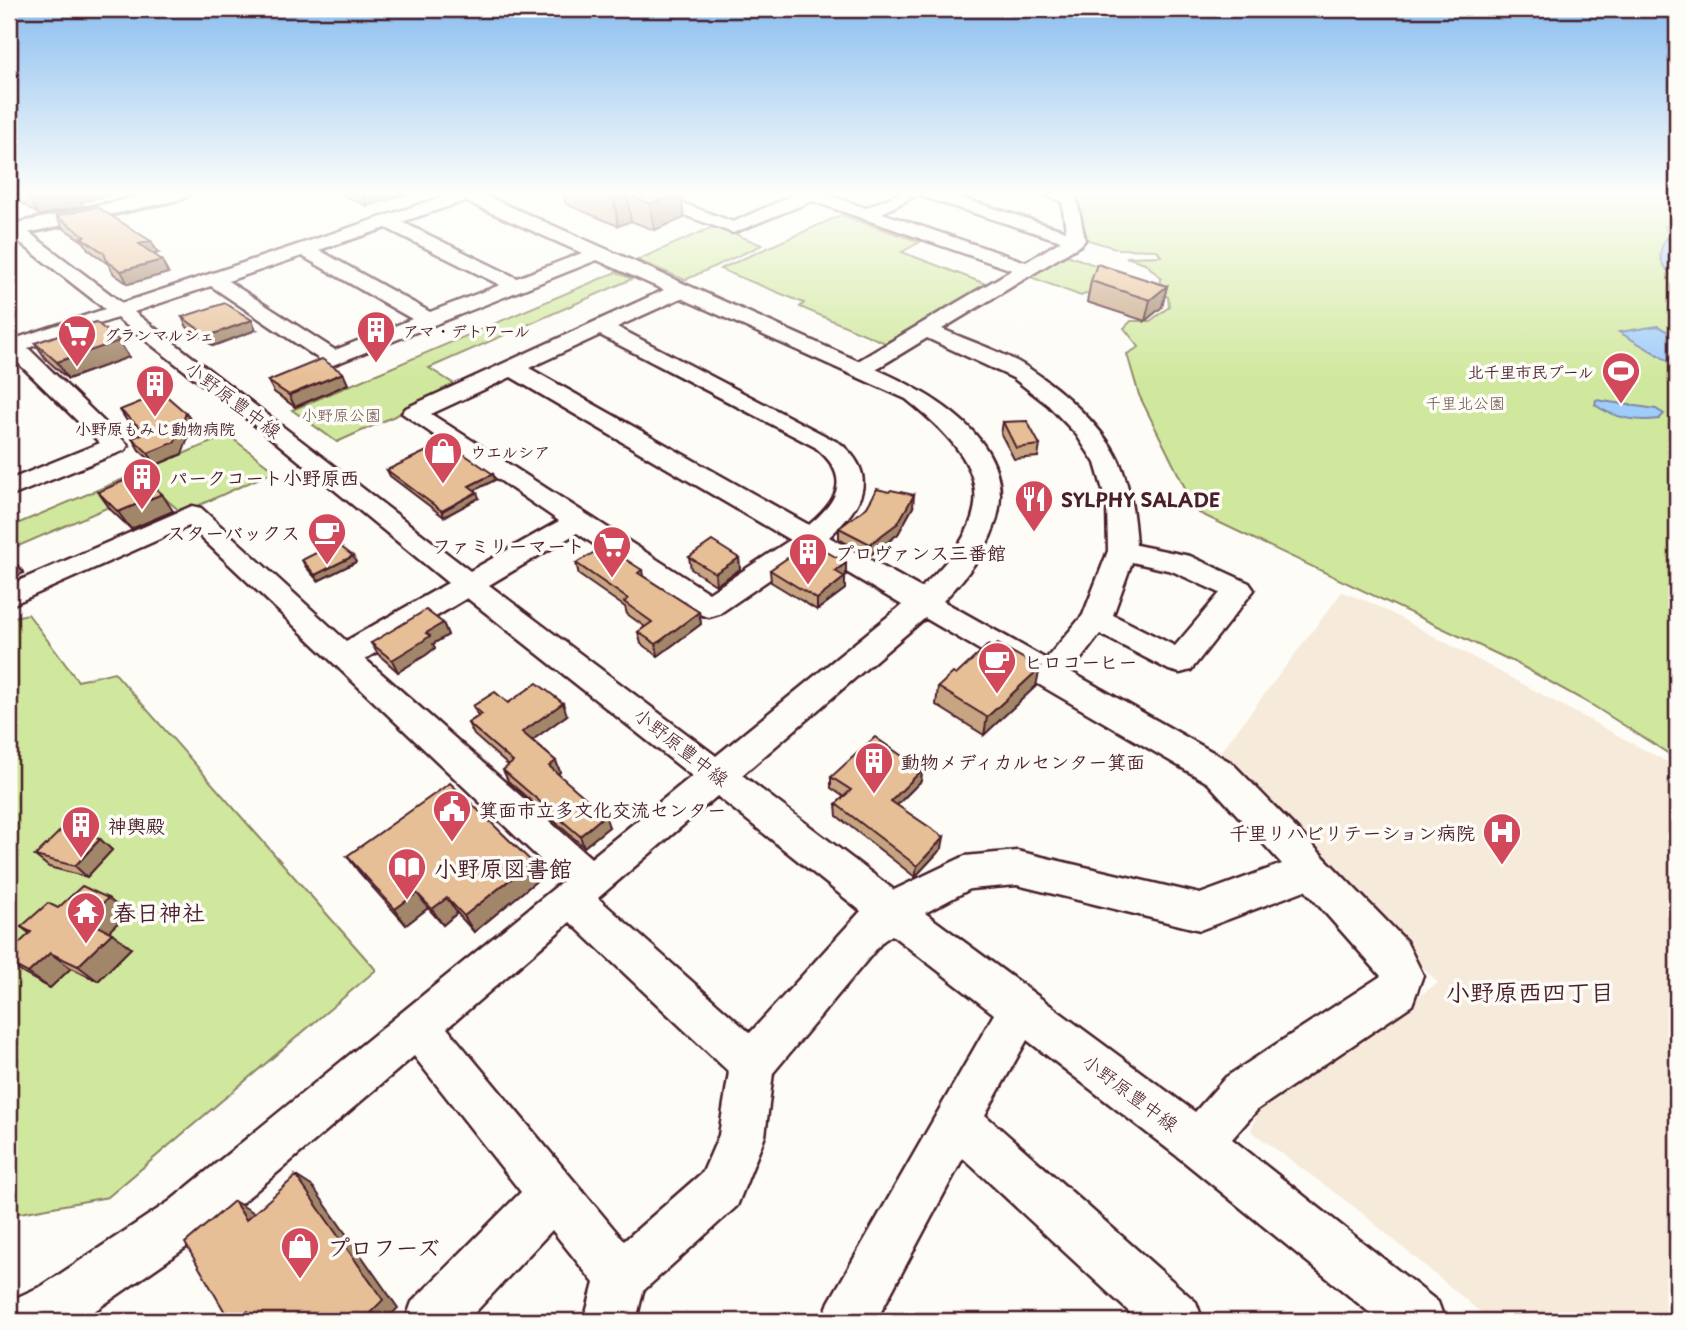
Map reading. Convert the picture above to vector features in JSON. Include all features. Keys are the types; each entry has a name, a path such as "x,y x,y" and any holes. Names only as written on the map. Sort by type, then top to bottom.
{"street":[{"name":"小野原豊中線","path":"45,255 894,913 1199,1143 1355,1266 1419,1321"},
{"path":"9,489 116,445 11,344 286,255"},
{"path":"315,255 428,320"},
{"path":"454,255 515,285"},
{"path":"213,279 333,358 593,255"},
{"path":"25,1321 60,1304 187,1218 419,1028 924,603 952,578 979,542 989,508 988,485 981,460 970,443 945,416 914,394 603,255"},
{"path":"972,255 1020,274"},
{"path":"859,370 1051,255"},
{"path":"962,261 1020,274"},
{"path":"600,327 824,442 843,458 850,475 849,495 838,513 809,537 709,607 414,413 600,327 681,290"},
{"path":"927,330 1021,373 1056,400 1084,429 1108,463 1120,504 1122,551 1096,619 1051,675"},
{"path":"512,368 1220,773 1392,955 1402,975 1397,992 1242,1093 1199,1143"},
{"path":"9,596 192,514 343,657 582,891 752,1064"},
{"path":"343,657 578,521"},
{"path":"1096,619 1180,662 1239,590 1180,563 1122,551"},
{"path":"610,1321 621,1277 720,1189 742,1136 752,1064 869,928 918,895 965,873 1017,868 1200,912 1312,870"},
{"path":"851,1320 957,1121 1022,1011"},
{"path":"419,1028 621,1277"},
{"path":"957,1121 1177,1321"},
{"path":"431,1321 553,1194"}],"shaded area":[{"path":"1342,592 1374,604 1667,762 1672,814 1677,818 1677,1321 1491,1321 1357,1209 1251,1131 1259,1106 1438,983 1232,768 1216,758"}],"green space":[{"path":"648,255 740,255 685,280 637,260"},
{"path":"751,255 910,255 991,286 890,345 800,307 804,303 720,269"},
{"path":"1062,255 1067,255 1106,269 1118,281 1081,296 1028,276"},
{"name":"千里北公園","path":"1677,255 1677,759 1592,705 1516,663 1197,512 1139,395 1127,354 1139,347 1124,328 1131,321 1150,321 1169,307 1168,297 1160,293 1161,278 1145,263 1126,257"},
{"name":"小野原公園","path":"616,272 632,279 429,368 459,387 337,442 292,410"},
{"name":"小野原公園","path":"228,435 275,471 182,513 153,488 9,550 9,523 12,526"},
{"path":"28,614 78,681 114,672 376,970 108,1197 9,1215 9,618"}],"water":[{"path":"1660,255 1677,255 1677,281 1663,265"},
{"path":"1658,326 1677,337 1677,366 1619,332"},
{"path":"1596,400 1656,409 1664,414 1659,419 1625,418 1595,405"}],"building":[{"path":"105,255 155,255 162,260 121,271 107,261"},
{"path":"1097,264 1167,286 1150,300 1091,281"},
{"path":"225,303 252,320 208,336 182,317"},
{"path":"96,322 119,341 57,362 35,343"},
{"path":"322,359 343,373 289,395 268,381"},
{"path":"163,393 186,413 175,442 148,453 132,438 146,433 120,410"},
{"path":"1027,421 1040,445 1016,448 1003,422"},
{"name":"ウエルシア","path":"446,442 493,474 469,486 477,492 442,511 387,470"},
{"path":"140,474 162,494 118,512 98,492"},
{"path":"877,489 914,495 898,523 870,544 839,528 867,507"},
{"path":"712,541 739,558 715,573 689,557"},
{"path":"336,543 353,556 315,575 302,560"},
{"path":"815,545 846,563 835,571 845,577 817,599 770,570 799,550 804,553"},
{"path":"605,546 642,570 638,573 699,612 656,644 638,632 652,622 624,602 628,599 576,563"},
{"path":"426,610 443,623 426,633 430,636 392,660 371,643"},
{"path":"998,644 1040,668 987,717 938,687 953,673 956,675 988,645 993,648"},
{"path":"537,683 563,703 522,732 556,761 549,766 605,815 580,836 503,770 513,762 468,723 482,714 473,706 495,692 508,703"},
{"path":"875,737 922,770 891,801 944,837 917,866 836,804 851,790 831,777"},
{"name":"箕面市立多文化交流センター","path":"450,783 532,862 464,916 447,898 432,909 417,893 395,909 347,856"},
{"path":"62,829 100,839 75,866 35,856"},
{"path":"82,886 108,898 86,920 112,933 78,966 50,953 28,973 9,963 9,953 31,932 21,927 48,903 58,908"},
{"name":"プロフーズ","path":"296,1176 383,1300 362,1321 254,1321 248,1311 238,1321 230,1321 185,1243 234,1201 246,1220"}],"place":[{"name":"アマ・デトワール","path":"376,364"},
{"name":"グランマルシェ","path":"77,368"},
{"name":"北千里市民プール","path":"1621,405"},
{"name":"小野原もみじ動物病院","path":"155,418"},
{"name":"ウエルシア","path":"443,485"},
{"name":"パークコート小野原西","path":"142,511"},
{"name":"SYLPHY SALADE","path":"1034,533"},
{"name":"スターバックス","path":"327,566"},
{"name":"ファミリーマート","path":"612,579"},
{"name":"プロヴァンス三番館","path":"808,586"},
{"name":"ヒロコーヒー","path":"997,695"},
{"name":"動物メディカルセンター箕面","path":"874,795"},
{"name":"箕面市立多文化交流センター","path":"452,843"},
{"name":"神輿殿","path":"81,859"},
{"name":"千里リハビリテーション病院","path":"1502,866"},
{"name":"小野原図書館","path":"407,901"},
{"name":"春日神社","path":"86,945"},
{"name":"プロフーズ","path":"300,1280"}],"district":[{"name":"小野原西四丁目","path":"1530,991"}]}
